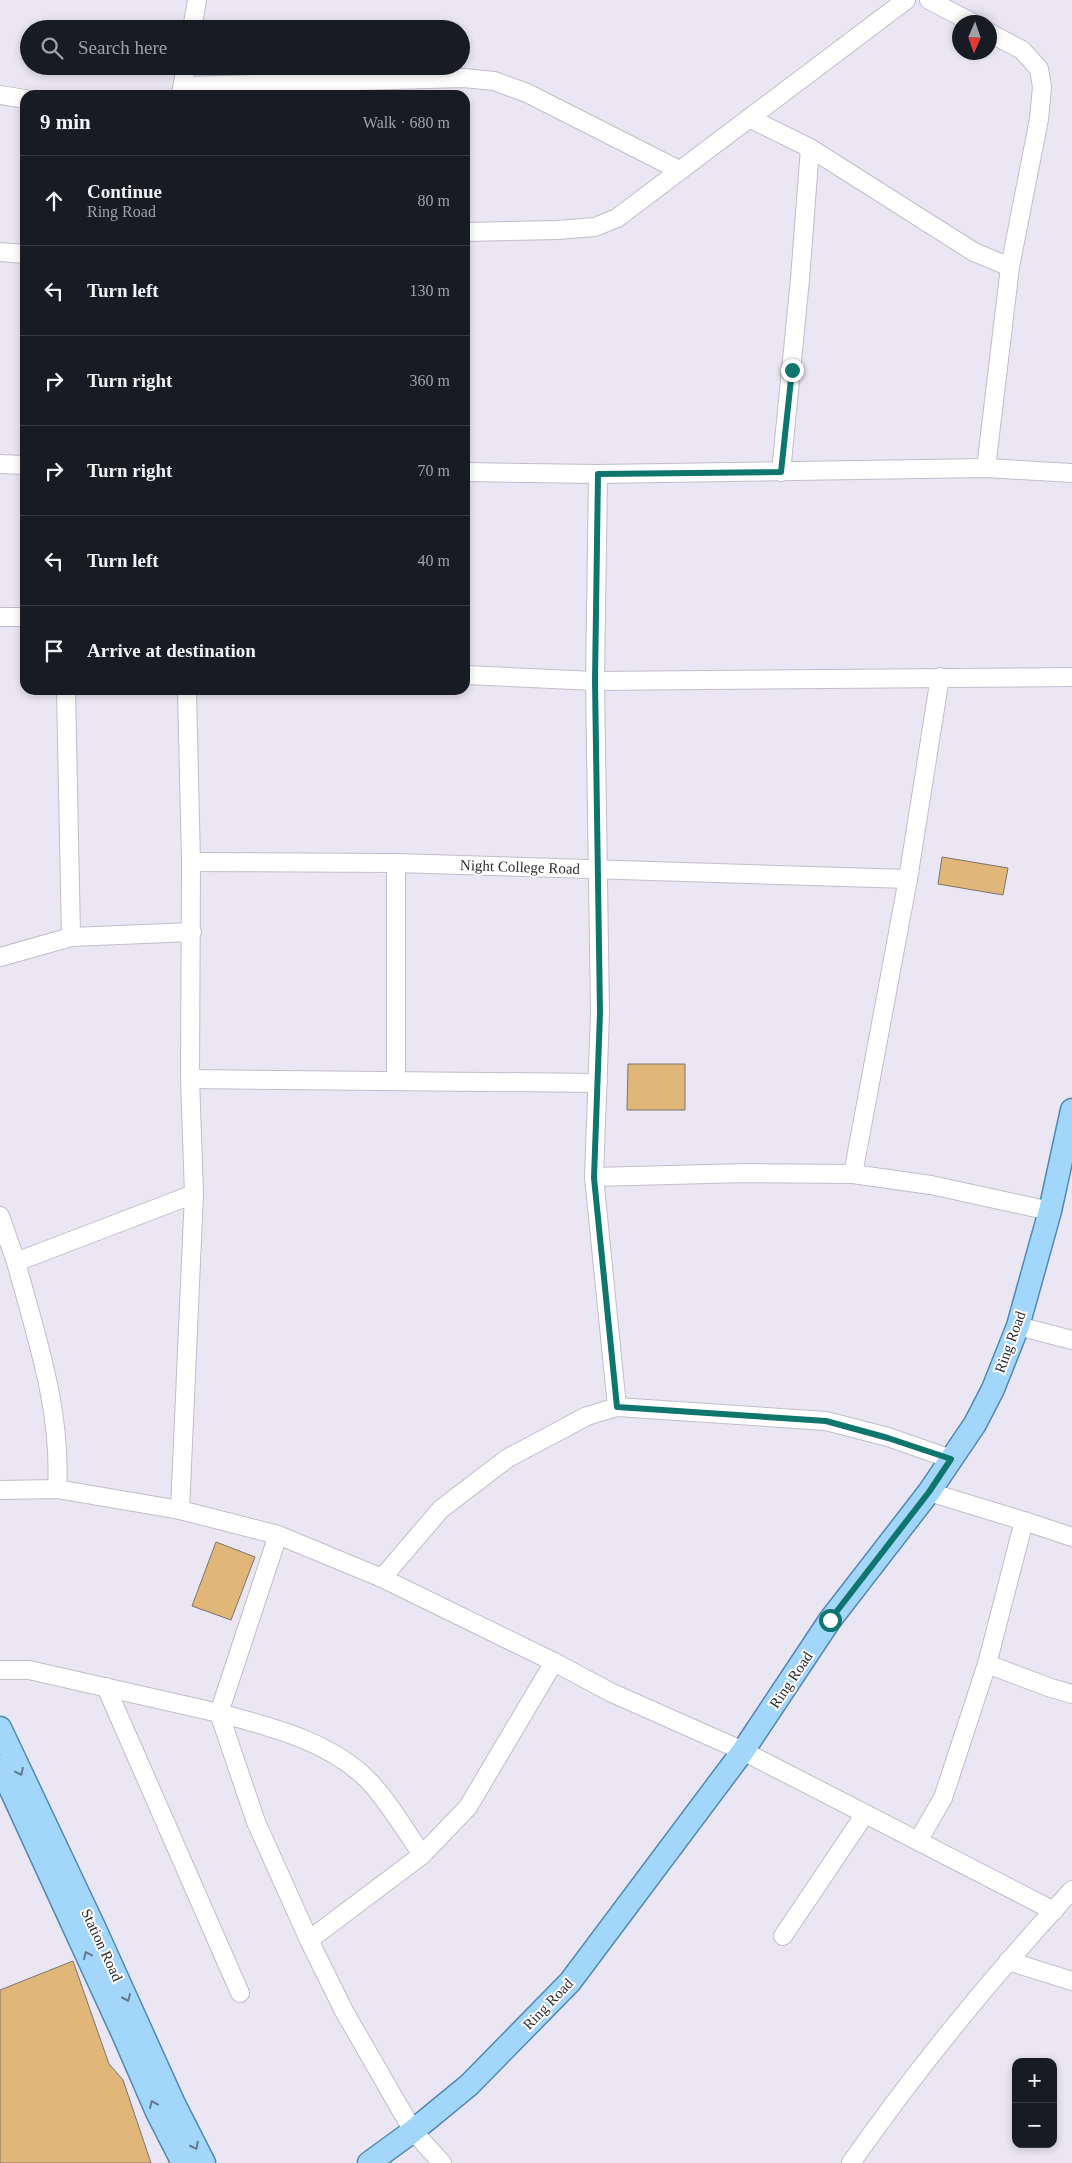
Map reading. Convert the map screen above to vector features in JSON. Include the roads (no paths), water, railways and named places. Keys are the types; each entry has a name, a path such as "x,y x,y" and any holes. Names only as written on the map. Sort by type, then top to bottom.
{"main road":[{"name":"Ring Road","path":"369,2163 413,2131 469,2085 570,1982 743,1751 830,1620 929,1492 975,1424 993,1389 1018,1326 1050,1211 1072,1110"},
{"name":"Station Road","path":"0,1728 96,1929 174,2104 204,2163"},
{"name":"Station Road","path":"0,1766 157,2112 183,2163"}],"street":[{"path":"194,20 197,0"},
{"path":"470,232 557,230 595,227 616,218 906,0"},
{"path":"929,0 958,15"},
{"path":"986,468 1010,268 1038,120 1042,87 1040,69 1022,50 997,37"},
{"path":"184,75 182,90 464,78 494,81 527,93 679,170"},
{"path":"0,95 20,98"},
{"path":"749,118 810,148 974,252 1010,268"},
{"path":"781,472 800,279 810,148"},
{"path":"0,252 20,254"},
{"path":"0,464 20,465"},
{"path":"470,472 598,474 986,468 1072,473"},
{"path":"598,474 595,681 600,1013 594,1178 617,1407"},
{"path":"0,617 20,616"},
{"path":"470,675 595,681 1072,677"},
{"path":"853,1174 908,879 940,677"},
{"path":"66,695 71,937"},
{"path":"180,1510 194,1194 190,1079 192,932 187,695"},
{"name":"Night College Road","path":"191,862 396,863 908,879"},
{"path":"396,863 396,1080"},
{"path":"0,957 71,937 192,932"},
{"path":"190,1079 598,1083"},
{"path":"594,1178 746,1173 853,1174 931,1185 1050,1211"},
{"path":"16,1262 194,1194"},
{"path":"0,1216 16,1262 50,1388 59,1464 57,1489"},
{"path":"1018,1326 1072,1340"},
{"path":"382,1578 441,1509 508,1458 587,1416 617,1407 826,1421 888,1438 951,1459"},
{"path":"0,1490 57,1489 180,1510 278,1536 382,1578 554,1662 610,1692 743,1751 1054,1911"},
{"path":"929,1492 1072,1537"},
{"path":"918,1841 942,1798 987,1664 1024,1521"},
{"path":"278,1536 219,1713 256,1822 309,1940 344,2011 413,2131 442,2163"},
{"path":"309,1940 422,1855 468,1807 554,1662"},
{"path":"987,1664 1072,1694"},
{"path":"0,1670 28,1670 106,1687 262,1724 305,1740 341,1760 368,1781 422,1855"},
{"path":"106,1687 240,1993"},
{"path":"783,1936 865,1814"},
{"path":"851,2163 878,2125 1008,1961 1072,1890"},
{"path":"1008,1961 1072,1981"}]}
